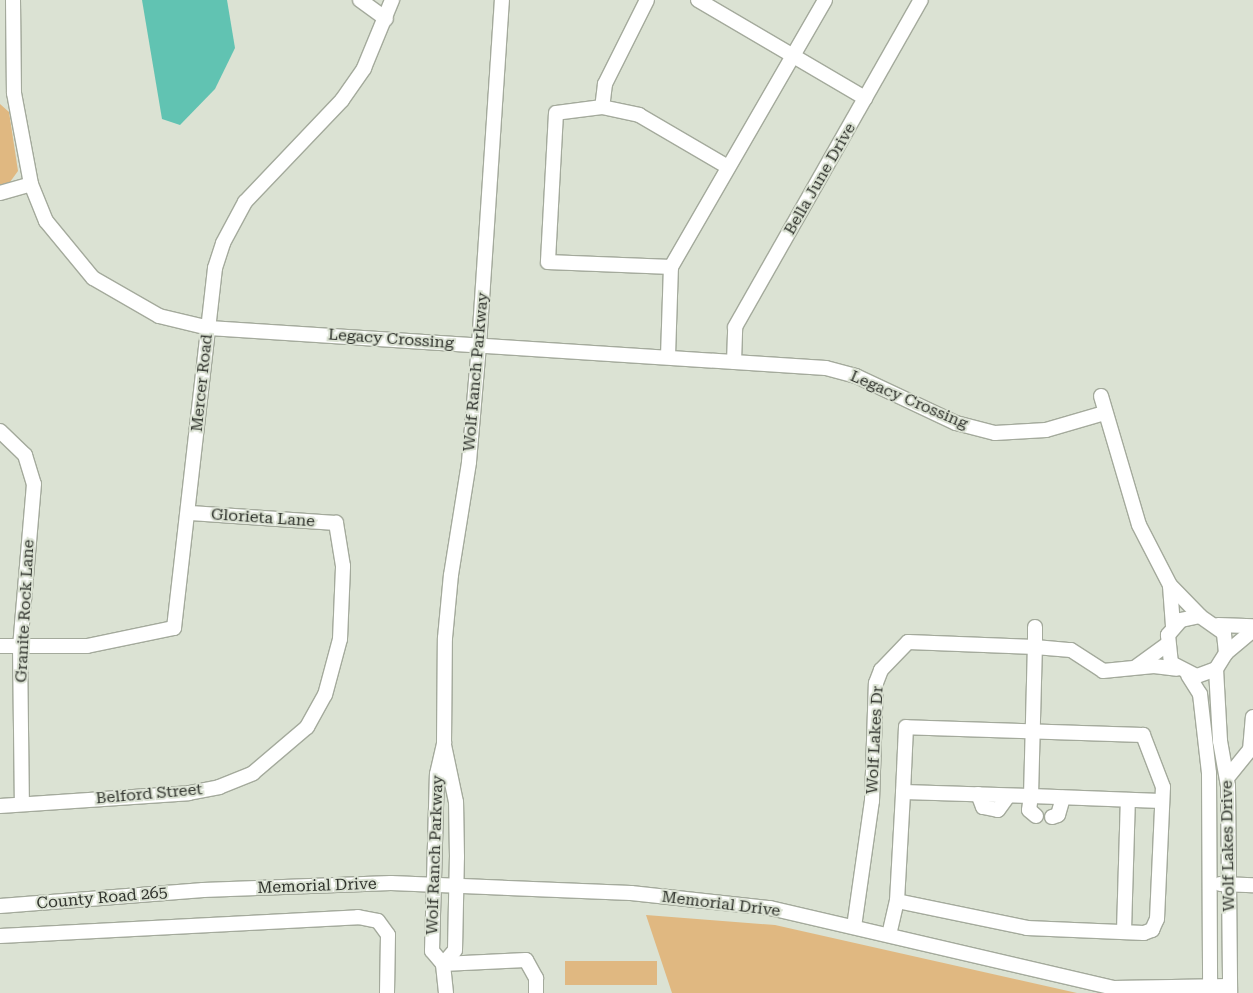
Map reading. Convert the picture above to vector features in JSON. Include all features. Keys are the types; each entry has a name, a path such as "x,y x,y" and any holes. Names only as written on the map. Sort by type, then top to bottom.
{"street":[{"name":"Legacy Crossing","path":"13,0 10,23 14,93 31,184 46,221 93,278 158,316 209,328 668,356 826,368 863,379 956,423 995,432 1046,430 1104,413"},
{"path":"360,0 386,19"},
{"name":"Mercer Road","path":"0,646 87,646 174,628 190,513 215,268 245,202 342,100 364,68 386,19 392,0"},
{"name":"Wolf Ranch Parkway","path":"443,964 455,950 456,886 456,802 444,743 445,638 469,462 479,345 502,0"},
{"path":"602,107 605,84 647,0"},
{"path":"698,0 865,98"},
{"path":"668,356 671,267 825,0"},
{"name":"Bella June Drive","path":"734,362 735,327 921,0"},
{"path":"0,95 14,93"},
{"path":"671,267 548,262 556,113 602,107 639,115 728,167"},
{"path":"0,193 31,184"},
{"path":"1101,396 1104,413 1139,525 1170,585 1200,616 1218,625 1253,628"},
{"name":"Granite Rock Lane","path":"0,431 25,455 34,484 20,647 22,804"},
{"name":"Glorieta Lane","path":"190,513 336,523"},
{"name":"Belford Street","path":"0,806 189,793 253,773 282,753 307,727 335,667 343,566 336,523"},
{"path":"1136,668 1166,645 1173,626 1170,585"},
{"path":"1173,626 1200,616"},
{"path":"1218,625 1226,653"},
{"path":"1035,627 1031,796 1029,810 1036,816"},
{"path":"1166,645 1182,672 1216,669 1226,653 1253,628"},
{"name":"Wolf Lakes Dr","path":"854,926 872,801 876,683 881,670 908,642 1016,645 1071,650 1103,671 1136,668 1182,672"},
{"name":"Wolf Lakes Drive","path":"1216,669 1227,778 1230,989"},
{"name":"Wolf Lakes Drive","path":"1182,672 1200,694 1209,773 1210,989"},
{"path":"1227,778 1250,750 1253,717"},
{"path":"889,935 897,901 906,727 1143,735 1163,787 1157,919 1152,930 1144,933 1027,928 897,901"},
{"name":"Wolf Ranch Parkway","path":"444,743 437,774 436,885 432,951 443,964 446,993"},
{"path":"903,792 1161,801"},
{"path":"1052,817 1058,815 1063,798"},
{"path":"1124,931 1128,800"},
{"path":"1210,884 1253,885"},
{"name":"Memorial Drive","path":"203,890 436,885 716,901 854,926 1113,988 1230,989"},
{"name":"County Road 265","path":"0,906 203,890"},
{"path":"0,936 358,916 378,921 388,935 387,993"},
{"path":"443,964 526,960 536,978 536,993"}],"shaded area":[{"path":"0,104 9,112 18,171 10,182 0,185"},
{"path":"646,915 775,925 1077,993 672,993"},
{"path":"565,961 657,961 657,985 565,985"}],"water":[{"path":"142,0 227,0 235,48 215,89 180,125 162,119"}]}
